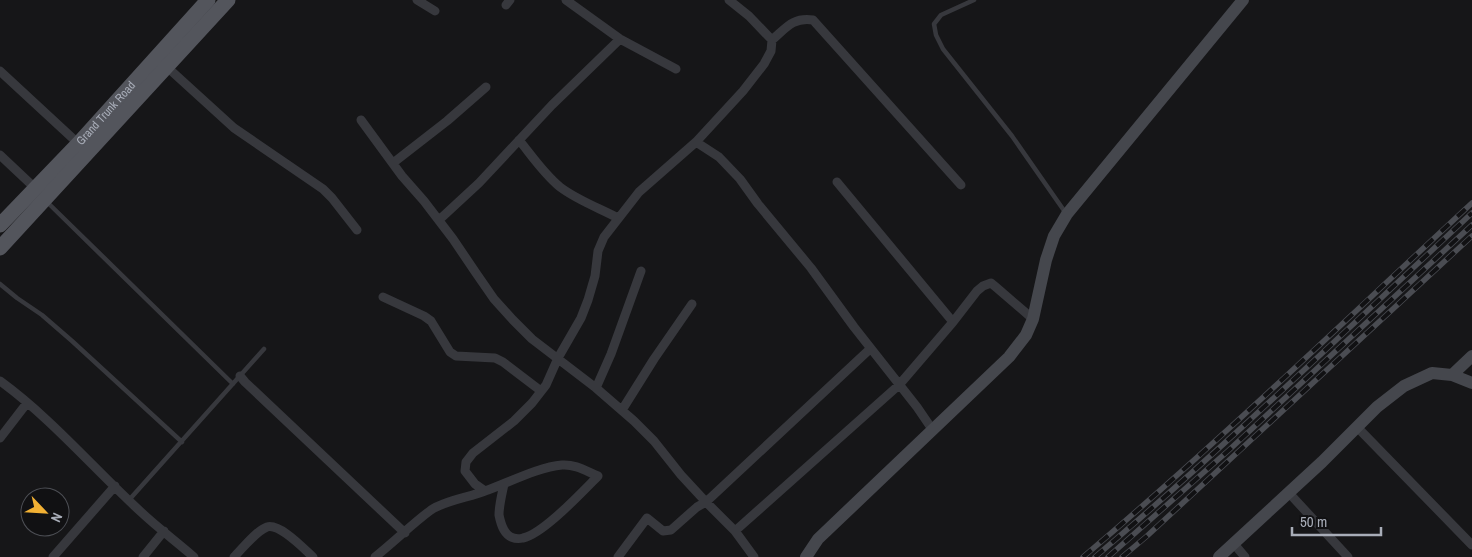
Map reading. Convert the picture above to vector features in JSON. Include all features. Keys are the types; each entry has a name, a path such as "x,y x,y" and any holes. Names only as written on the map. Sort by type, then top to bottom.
{"main road":[{"name":"Grand Trunk Road","path":"0,225 40,194 83,148 208,0"},
{"path":"83,148 167,67 228,0"},
{"path":"0,248 40,194"}],"street":[{"path":"417,0 435,11"},
{"path":"566,0 620,39 676,69"},
{"path":"485,491 475,484 466,471 466,462 473,453 514,421 546,385 558,358 581,318 595,276 598,251 604,238 639,192 696,142 743,92 772,51 772,40 749,16 729,0"},
{"path":"806,557 818,540 1008,357 1026,335 1032,320 1054,236 1067,214 1243,0"},
{"path":"772,40 791,23 804,18 813,20 961,185"},
{"path":"439,220 500,162 518,140 552,105 620,39"},
{"path":"167,67 234,128 323,189 357,230"},
{"path":"0,71 83,148"},
{"path":"393,164 486,87"},
{"path":"361,120 393,164 439,220 494,298 532,339 596,388 654,441 681,475 735,532 754,557"},
{"path":"518,140 559,186 570,194 618,218"},
{"path":"696,142 719,157 740,179 758,204 811,268 932,429"},
{"path":"0,155 40,194"},
{"path":"837,182 953,322"},
{"path":"596,388 611,354 641,271"},
{"path":"735,532 899,385 983,286 991,283 1032,320"},
{"path":"383,297 431,321 450,352 456,356 495,358 541,391"},
{"path":"622,410 654,358 692,304"},
{"path":"618,557 647,518 663,531 671,530 706,502 870,348"},
{"path":"1452,375 1472,356"},
{"path":"1219,557 1322,462 1377,407 1404,386 1432,373 1452,375 1472,383"},
{"path":"240,376 405,533"},
{"path":"0,381 27,403 129,500 194,557"},
{"path":"0,438 27,403"},
{"path":"1357,427 1472,545"},
{"path":"375,557 433,509 544,469 562,465 578,467 598,476 539,531 521,539 512,538 506,534 501,524 499,513 504,484"},
{"path":"54,557 115,486"},
{"path":"1289,493 1348,557"},
{"path":"234,557 260,531 268,527 276,528 286,534 313,557"},
{"path":"143,557 164,531"},
{"path":"1234,544 1244,557"}],"lane":[{"path":"974,0 941,15 934,24 936,35 943,50 1012,136 1067,214"},
{"path":"40,194 234,384"},
{"path":"0,284 42,315 72,341 182,442"},
{"path":"129,500 264,349"}],"railway":[{"path":"1083,557 1231,427 1472,203"},
{"path":"1095,557 1238,430 1472,213"},
{"path":"1108,557 1229,450 1472,225"},
{"path":"1122,557 1472,236"}]}
